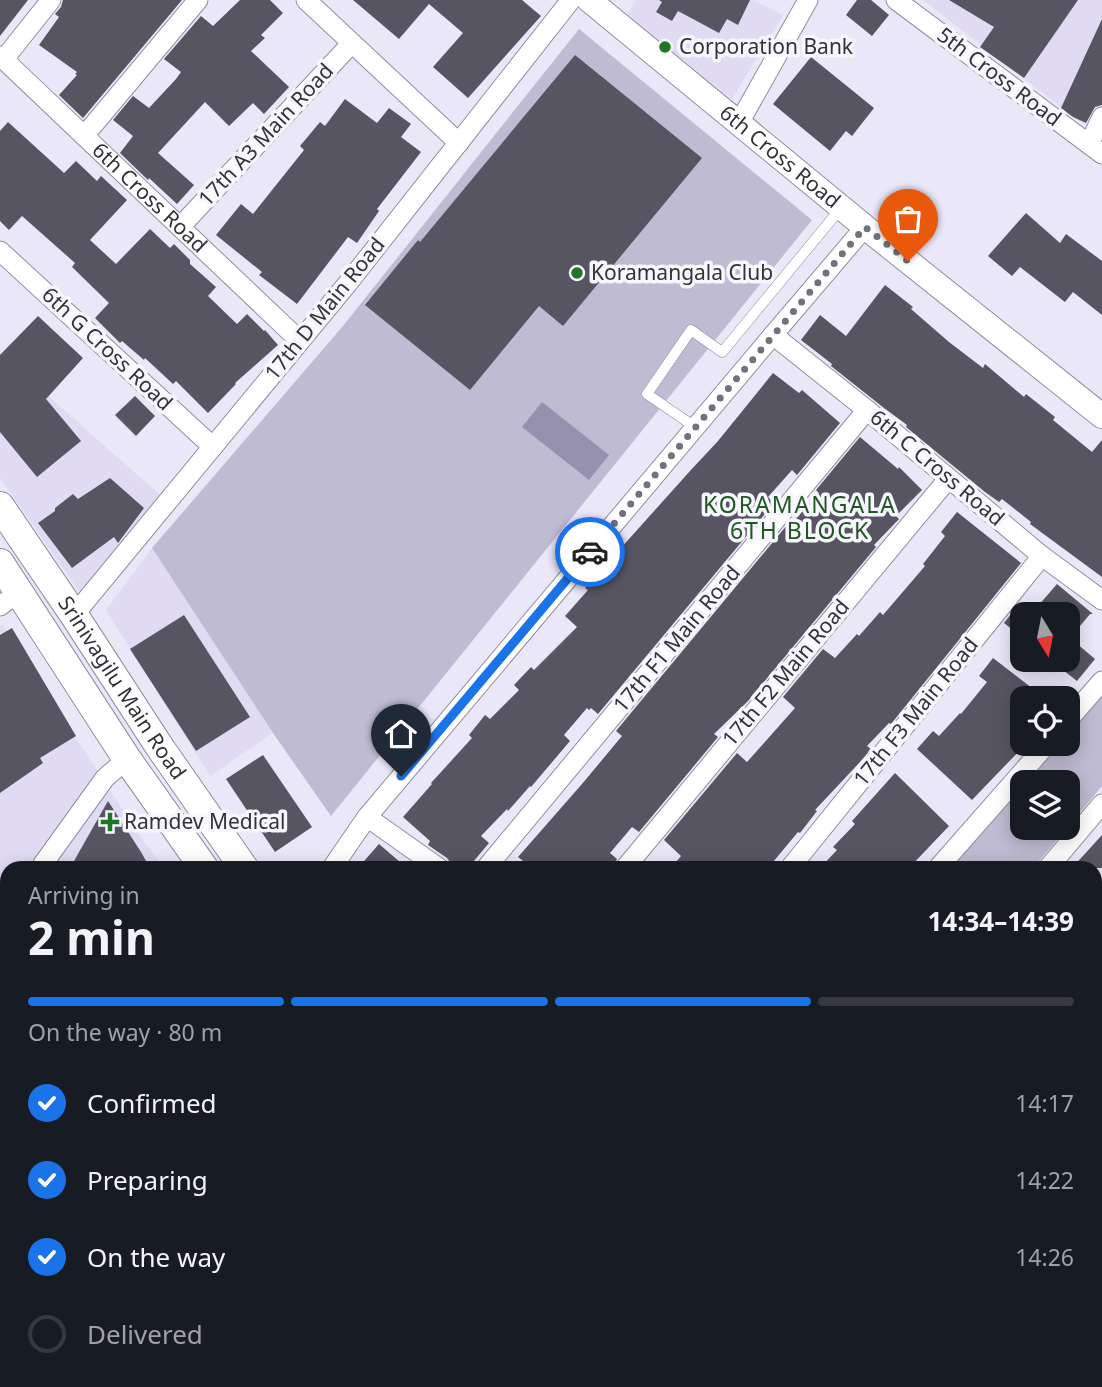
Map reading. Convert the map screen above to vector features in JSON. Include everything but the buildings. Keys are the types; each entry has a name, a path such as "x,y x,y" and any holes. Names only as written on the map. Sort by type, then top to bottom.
{"main road":[{"name":"Srinivagilu Main Road","path":"0,506 159,746 239,861"},
{"name":"Srinivagilu Main Road","path":"0,563 10,599 199,861"}],"street":[{"path":"2,57 51,0"},
{"path":"85,136 198,0"},
{"path":"306,0 459,143"},
{"name":"17th D Main Road","path":"74,615 348,283 571,0"},
{"path":"739,122 808,0"},
{"name":"5th Cross Road","path":"897,0 1096,149"},
{"name":"6th Cross Road","path":"603,4 865,227 1102,416"},
{"name":"17th A3 Main Road","path":"180,227 351,44"},
{"name":"6th Cross Road","path":"2,57 300,341"},
{"path":"1096,149 1102,117"},
{"path":"337,861 367,817 865,227"},
{"name":"6th G Cross Road","path":"0,251 213,447"},
{"name":"6th C Cross Road","path":"773,335 1042,556 1102,600"},
{"name":"17th F1 Main Road","path":"492,861 867,410"},
{"name":"17th F2 Main Road","path":"631,861 948,479"},
{"name":"17th F3 Main Road","path":"796,861 1042,556"},
{"path":"1080,706 1102,681"},
{"path":"944,861 1036,756"},
{"path":"45,861 105,778 127,759"},
{"path":"1054,861 1102,804"},
{"path":"367,817 429,861"}],"lane":[{"path":"695,428 647,394 691,330 722,352 841,207"}],"shaded area":[{"path":"636,0 753,0 783,15 732,99 627,15"},
{"path":"923,0 1102,0 1102,75 1080,122"},
{"path":"579,29 812,220 331,816 273,733 152,548 343,326"},
{"path":"0,353 161,496 81,594 0,478"},
{"path":"542,402 609,455 589,480 522,427"},
{"path":"152,548 273,733 210,776 106,610"},
{"path":"3,625 139,835 159,861 0,861 0,626"},
{"path":"1102,690 1102,786 1080,813 1080,770 1034,770 1047,756 1080,756 1080,717"},
{"path":"1010,799 1010,840 1057,840 1039,861 958,861"}],"way so far":[{"path":"590,552 865,227 908,261"}],"place":[{"name":"Corporation Bank","path":"665,47"},
{"name":"Koramangala Club","path":"577,273"},
{"name":"Ramdev Medical","path":"110,822"}],"district":[{"name":"KORAMANGALA 6TH BLOCK","path":"800,518"}],"route":[{"path":"401,776 590,552"}]}
